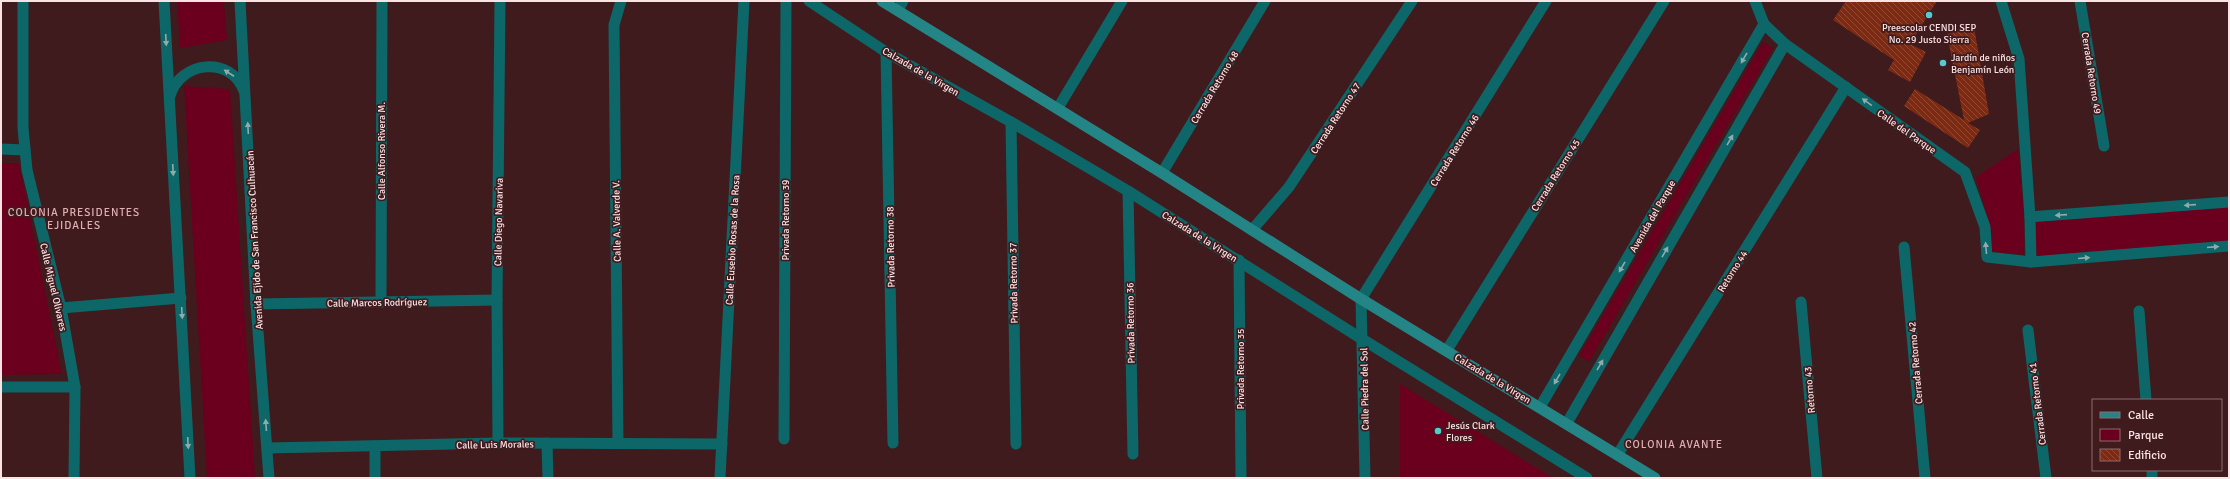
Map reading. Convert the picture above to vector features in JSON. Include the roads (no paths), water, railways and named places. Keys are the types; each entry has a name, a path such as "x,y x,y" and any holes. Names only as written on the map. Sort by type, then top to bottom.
{"main road":[{"name":"Calzada de la Virgen","path":"882,1 900,5 1058,108 1361,299 1618,454 1655,478"}],"street":[{"name":"Calle Miguel Olivares","path":"23,1 23,128 27,170 60,308 75,387 74,478"},
{"path":"164,1 190,478"},
{"name":"Avenida Ejido de San Francisco Culhuacán","path":"240,1 247,105 256,304 268,448 269,478"},
{"name":"Calle Alfonso Rivera M.","path":"381,301 382,1"},
{"name":"Calle Diego Navariva","path":"498,443 497,300 500,1"},
{"name":"Calle A. Valverde V.","path":"618,443 614,25 621,1"},
{"name":"Calle Eusebio Rosas de la Rosa","path":"720,478 744,1"},
{"name":"Privada Retorno 39","path":"784,439 786,1"},
{"name":"Calzada de la Virgen","path":"809,1 886,52 1011,122 1128,191 1239,260 1362,340 1587,478"},
{"path":"1058,108 1122,1"},
{"name":"Cerrada Retorno 48","path":"1162,173 1265,1"},
{"name":"Cerrada Retorno 47","path":"1252,230 1289,187 1412,1"},
{"name":"Cerrada Retorno 46","path":"1361,299 1546,1"},
{"name":"Cerrada Retorno 45","path":"1447,350 1664,1"},
{"name":"Calle del Parque","path":"1755,1 1764,24 1785,44 1965,172 1984,227 1987,257 2031,262 2229,246"},
{"path":"2001,1 2019,60 2030,217 2031,262"},
{"name":"Cerrada Retorno 49","path":"2080,1 2104,146"},
{"name":"Avenida del Parque","path":"1540,407 1764,24"},
{"path":"1567,423 1785,44"},
{"name":"Privada Retorno 38","path":"886,52 893,443"},
{"path":"170,110 171,94 178,80 191,70 207,66 225,69 238,80 243,88 247,105"},
{"name":"Retorno 44","path":"1618,454 1846,87"},
{"name":"Privada Retorno 37","path":"1011,122 1016,444"},
{"path":"1,149 25,150"},
{"name":"Privada Retorno 36","path":"1128,191 1133,454"},
{"path":"2030,217 2229,202"},
{"name":"Cerrada Retorno 42","path":"1904,248 1925,478"},
{"name":"Privada Retorno 35","path":"1239,260 1240,478"},
{"path":"60,308 181,298"},
{"name":"Calle Piedra del Sol","path":"1361,299 1365,478"},
{"name":"Calle Marcos Rodríguez","path":"256,304 497,300"},
{"name":"Retorno 43","path":"1801,302 1817,478"},
{"path":"2139,311 2146,399"},
{"name":"Cerrada Retorno 41","path":"2028,330 2046,478"},
{"path":"1,386 75,387"},
{"name":"Calle Luis Morales","path":"268,448 498,443 722,444"},
{"path":"547,443 548,478"},
{"path":"375,446 375,478"}],"place":[{"name":"Preescolar CENDI SEP No. 29 Justo Sierra","path":"1929,15"},
{"name":"Jardín de niños Benjamín León","path":"1943,63"},
{"name":"Jesús Clark Flores","path":"1438,431"}],"district":[{"name":"COLONIA PRESIDENTES EJIDALES","path":"74,218"},
{"name":"COLONIA AVANTE","path":"1674,444"}]}
